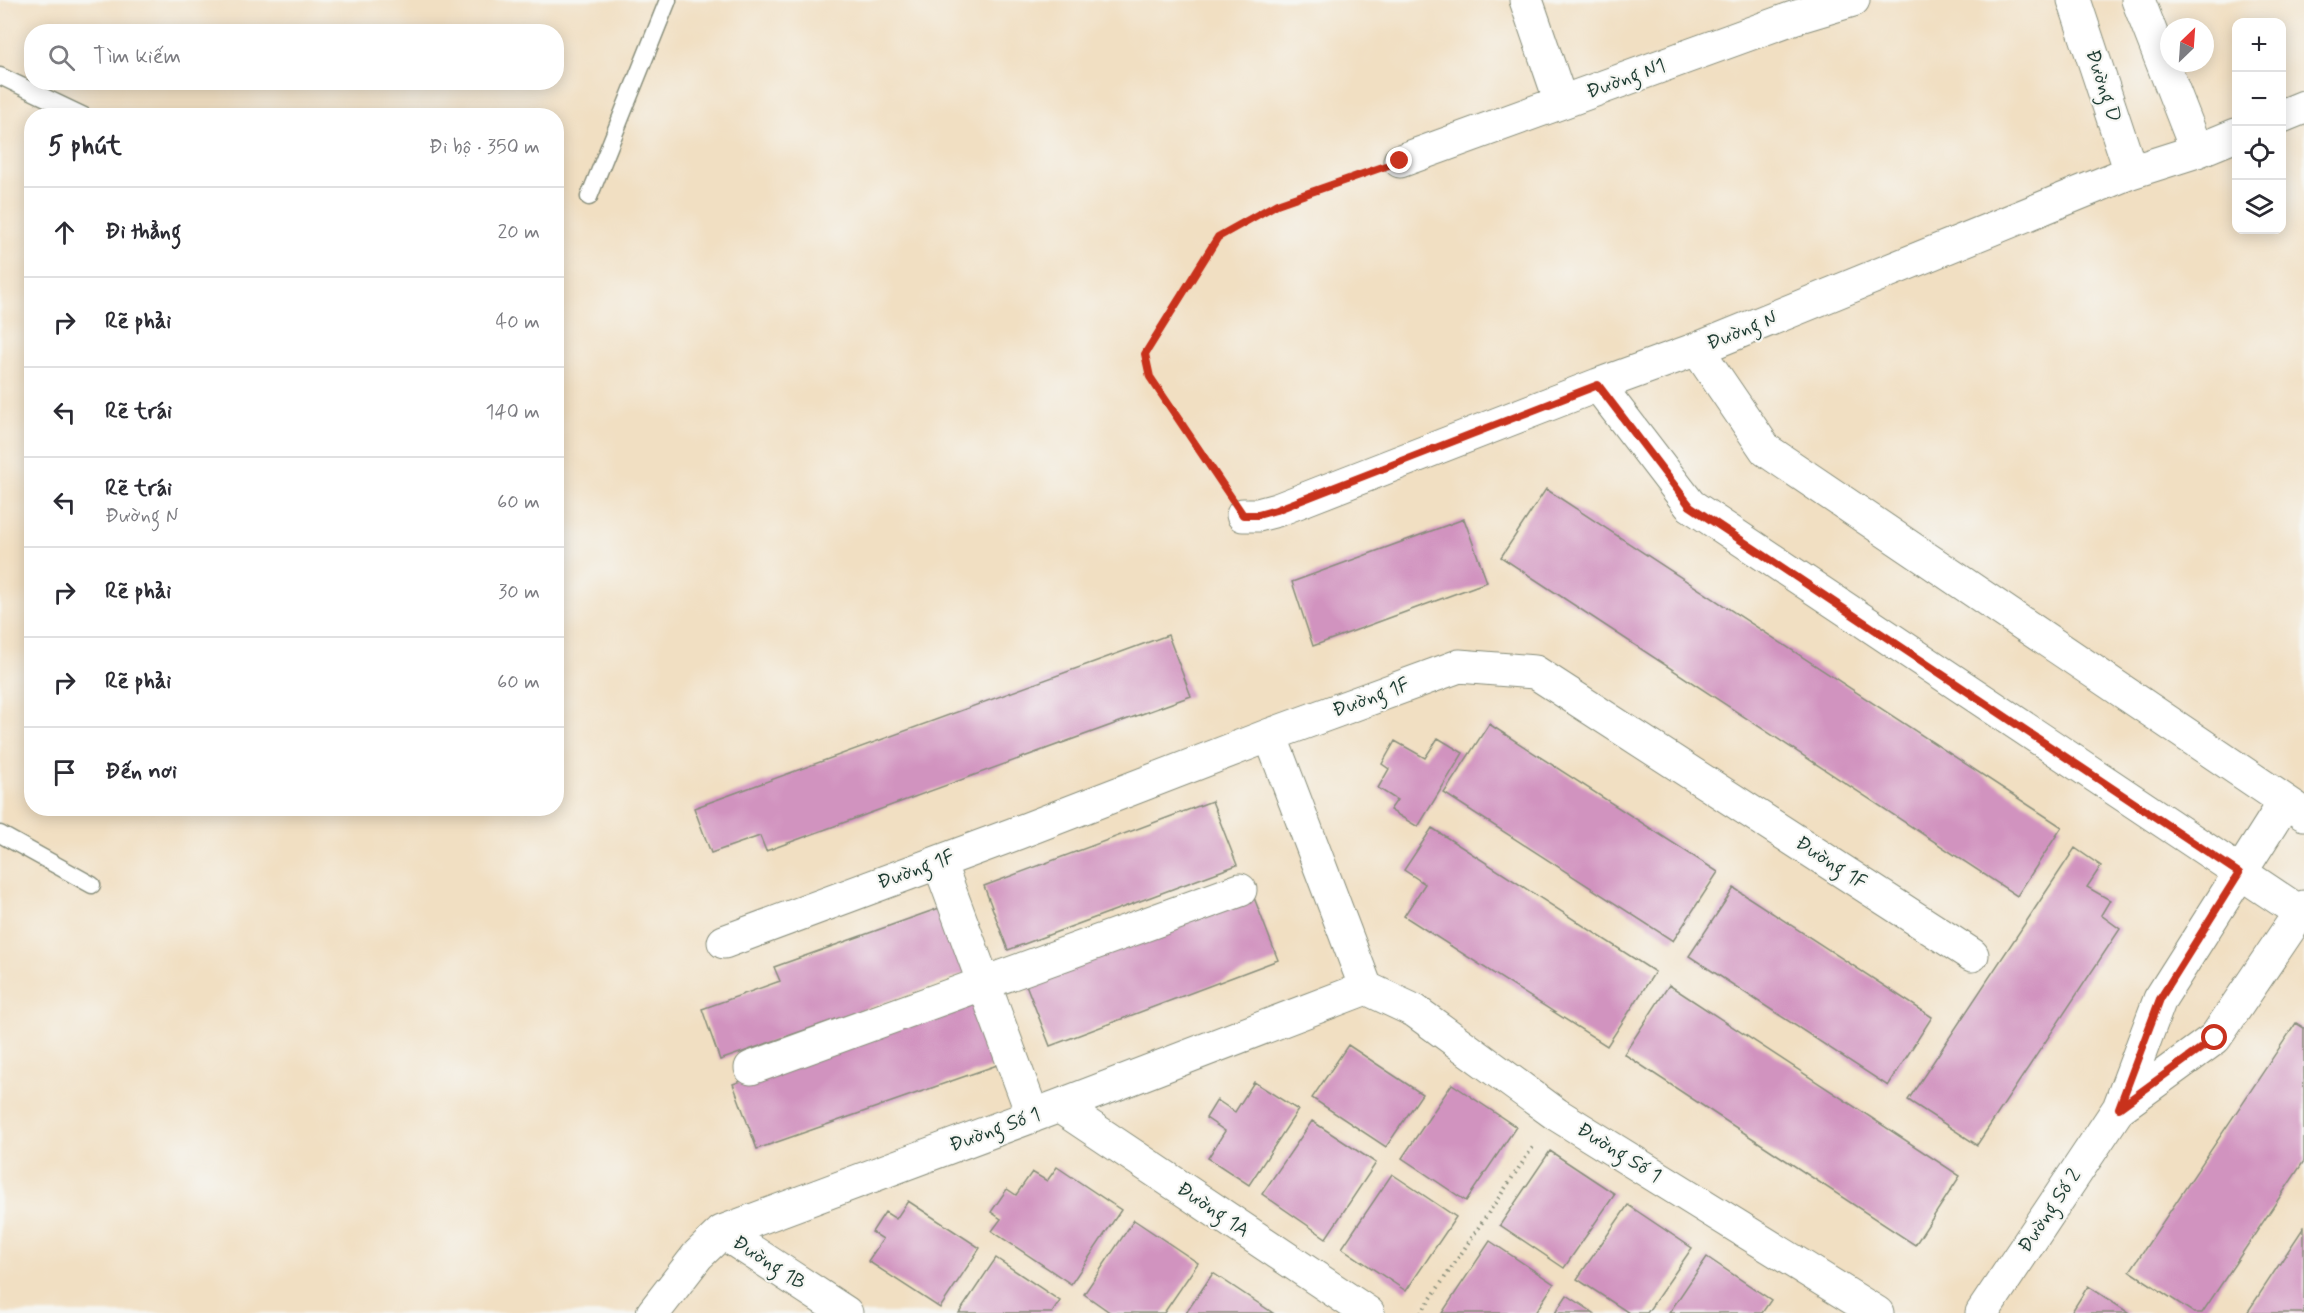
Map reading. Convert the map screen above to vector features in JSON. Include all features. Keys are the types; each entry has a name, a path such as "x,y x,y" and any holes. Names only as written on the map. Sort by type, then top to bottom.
{"street":[{"path":"1526,0 1561,102"},
{"name":"Đường N1","path":"1400,161 1561,102 1790,9 1853,0"},
{"name":"Đường D","path":"2074,0 2132,172"},
{"path":"2138,0 2197,151"},
{"path":"2286,114 2304,107"},
{"name":"Đường N","path":"1243,515 1258,515 1276,510 1697,349 2132,172 2197,151 2232,137"},
{"path":"1697,349 1766,450 2294,808 2239,873 2160,999 2119,1108"},
{"path":"1598,385 1690,506 2239,873 2303,912 2215,1038 2119,1108"},
{"name":"Đường 1F","path":"724,942 1270,735 1459,666 1535,672 1972,955"},
{"path":"1270,735 1366,988"},
{"path":"939,862 984,983 1046,1111"},
{"path":"751,1068 1240,890"},
{"name":"Đường Số 1","path":"653,1313 698,1255 722,1232 1366,988 1415,1011 1556,1114 1877,1313"},
{"name":"Đường Số 2","path":"1982,1313 2119,1108"},
{"name":"Đường 1A","path":"1046,1111 1368,1313"},
{"name":"Đường 1B","path":"722,1232 846,1313"}],"lane":[{"path":"589,197 668,0"},
{"path":"0,76 24,87"},
{"path":"29,90 67,108"},
{"path":"0,834 92,885"}],"path":[{"path":"1243,515 1150,377 1145,354 1218,237 1277,204 1400,161"},
{"path":"1421,1313 1556,1114"}],"building":[{"path":"1546,489 2062,827 2017,896 1501,557"},
{"path":"1464,519 1487,582 1313,646 1292,582"},
{"path":"1168,635 1191,696 766,851 760,836 711,853 694,808"},
{"path":"1489,724 1718,872 1673,941 1444,793"},
{"path":"1438,738 1463,753 1418,827 1390,810 1397,800 1378,788 1389,769 1382,764 1395,741 1425,758"},
{"path":"1212,801 1237,865 1008,950 984,886"},
{"path":"1432,828 1655,972 1607,1046 1404,916 1425,884 1404,870"},
{"path":"2075,848 2101,866 2087,887 2110,900 2101,915 2120,929 1977,1145 1908,1100"},
{"path":"1734,888 1932,1017 1888,1086 1689,956"},
{"path":"1253,895 1278,960 1050,1046 1025,982"},
{"path":"945,906 969,972 720,1060 702,1009 780,981 774,967"},
{"path":"1669,985 1960,1176 1915,1245 1624,1054"},
{"path":"980,998 1003,1063 757,1149 733,1084"},
{"path":"2296,1023 2304,1028 2304,1161 2202,1313 2194,1313 2130,1271"},
{"path":"1348,1045 1422,1094 1386,1147 1312,1098"},
{"path":"1254,1082 1298,1110 1249,1185 1208,1158 1225,1131 1206,1118 1217,1100 1235,1112"},
{"path":"1452,1084 1516,1127 1466,1201 1402,1158"},
{"path":"1312,1121 1376,1163 1326,1238 1262,1194"},
{"path":"1550,1151 1615,1194 1564,1268 1500,1225"},
{"path":"1057,1167 1121,1210 1071,1284 992,1231 1001,1219 991,1212 1007,1189 1016,1195 1032,1172 1047,1181"},
{"path":"1392,1174 1456,1217 1406,1291 1342,1248"},
{"path":"908,1201 980,1248 940,1308 868,1261 883,1239 872,1232 885,1212 896,1219"},
{"path":"1628,1205 1692,1248 1647,1313 1629,1313 1577,1279"},
{"path":"1134,1220 1198,1263 1164,1313 1111,1313 1084,1294"},
{"path":"2304,1227 2304,1313 2247,1313"},
{"path":"1490,1241 1554,1284 1535,1313 1442,1313"},
{"path":"1707,1257 1771,1300 1762,1313 1669,1313"},
{"path":"996,1258 1060,1301 1052,1313 959,1313"},
{"path":"1213,1273 1273,1313 1186,1313"},
{"path":"2088,1286 2129,1313 2071,1313"},
{"path":"1567,1295 1594,1313 1555,1313"}],"route":[{"path":"1400,161 1277,204 1218,237 1145,354 1150,377 1243,515 1258,515 1276,510 1598,385 1690,506 2239,873 2160,999 2119,1108 2215,1038"}]}
